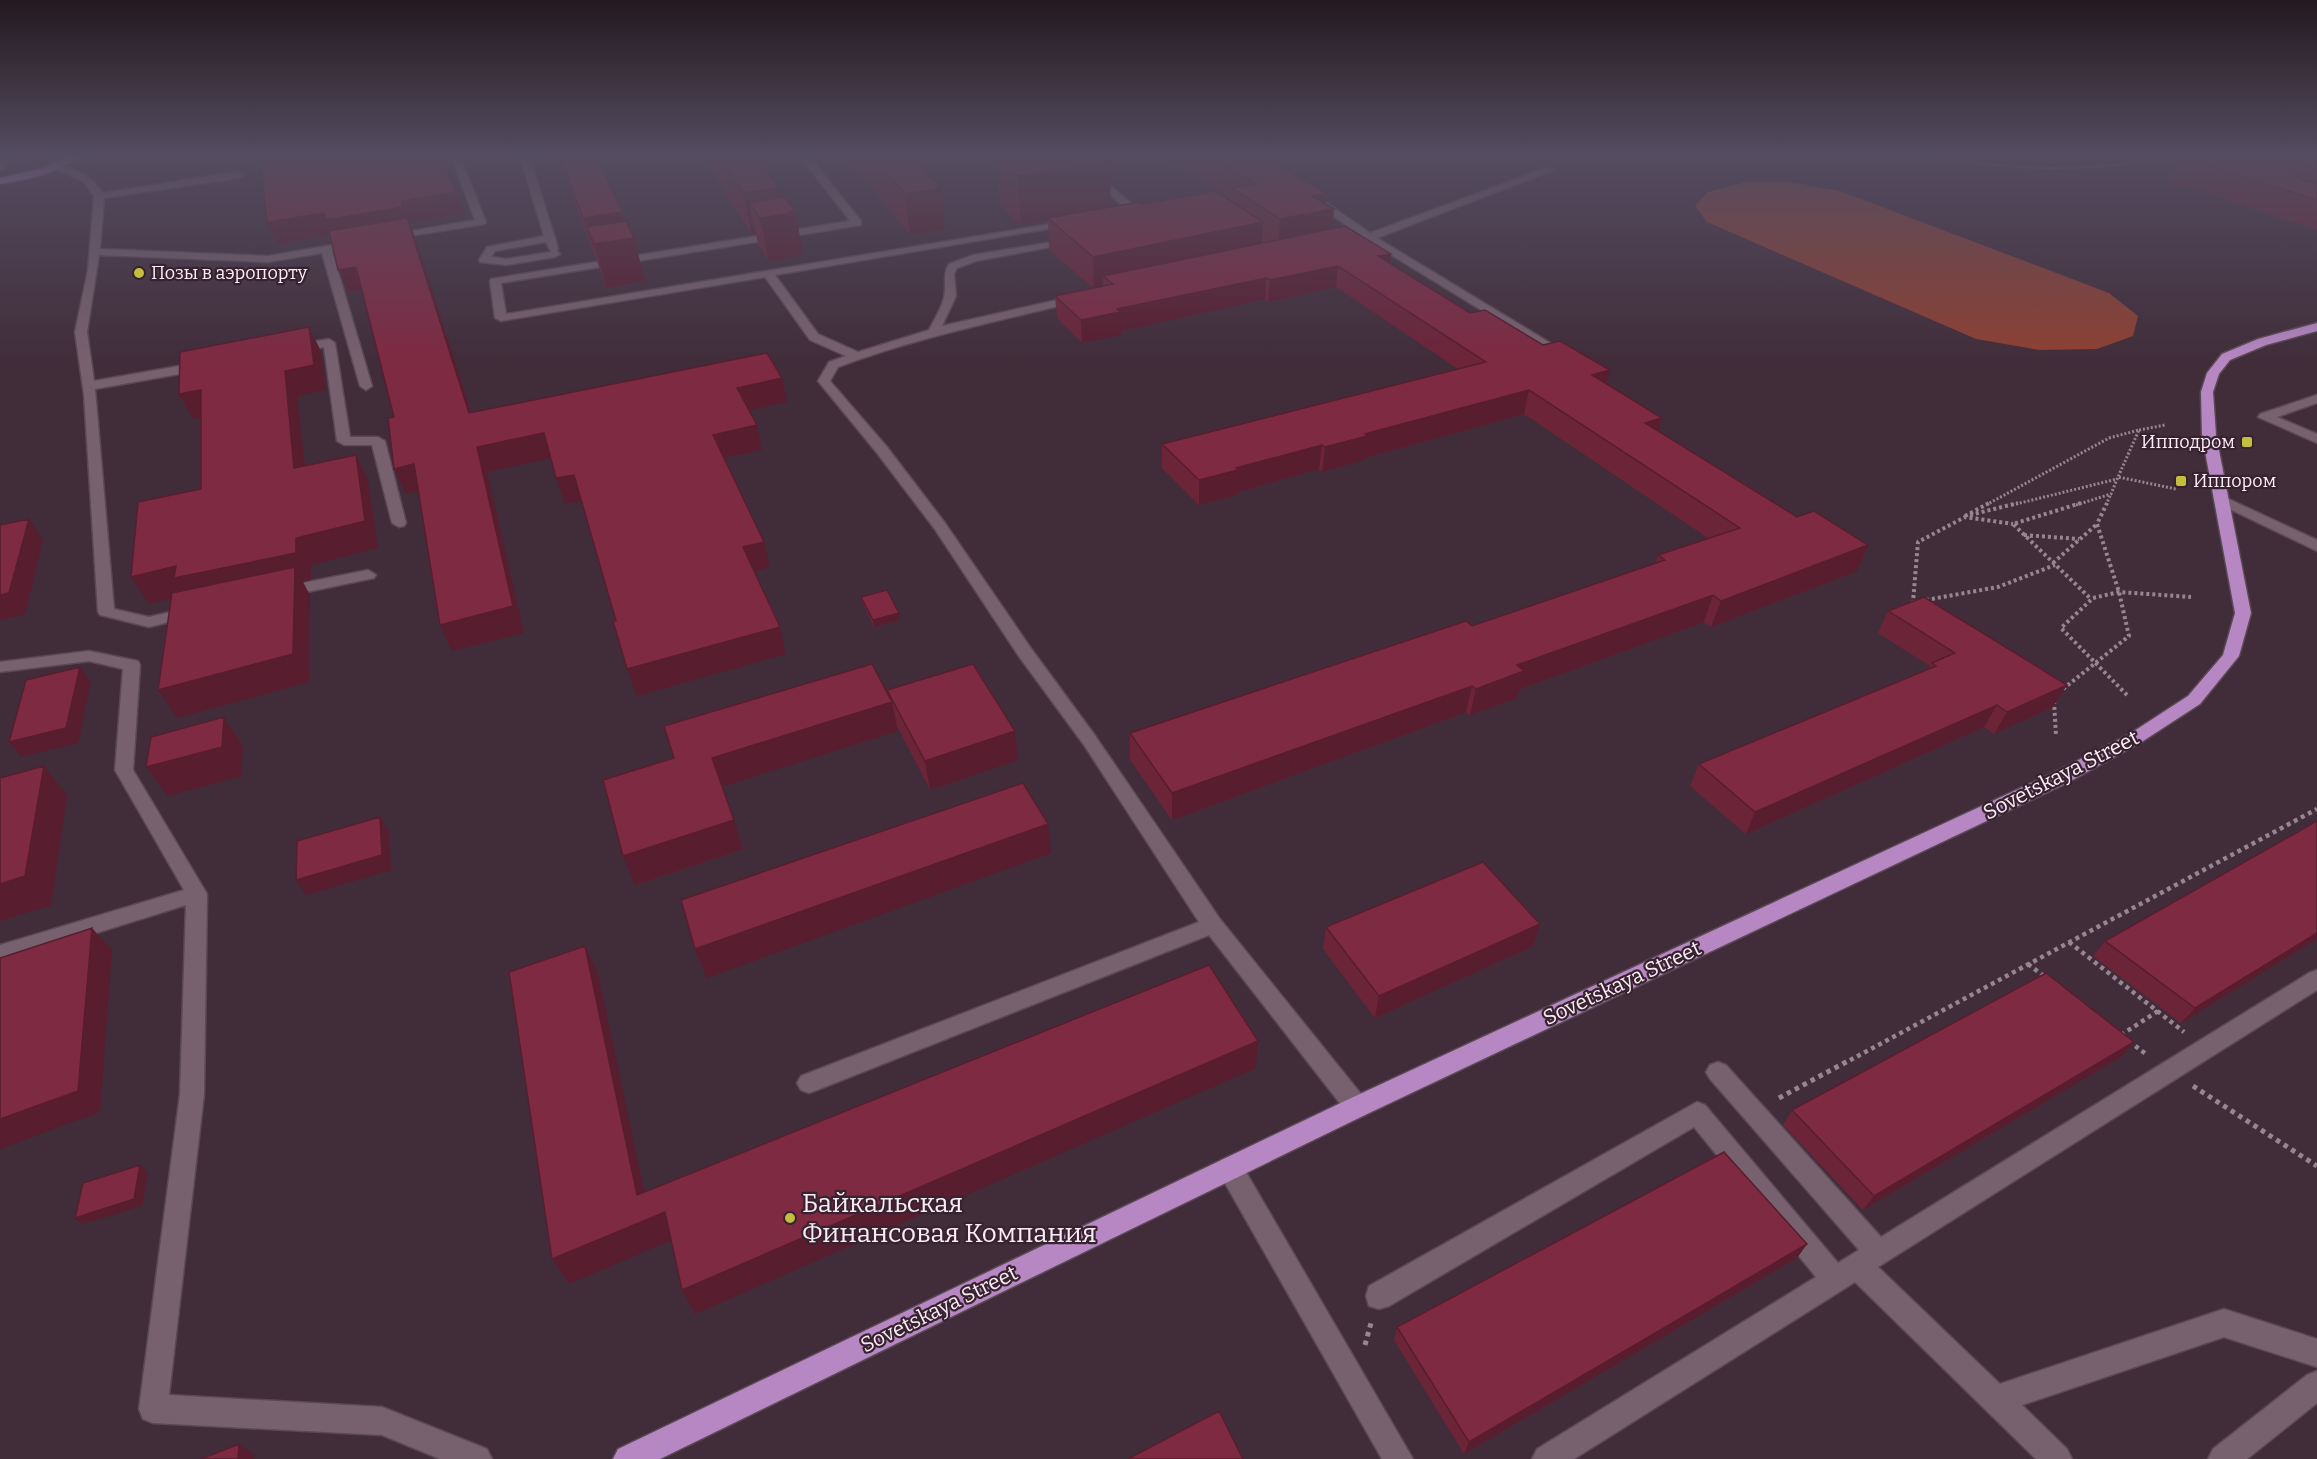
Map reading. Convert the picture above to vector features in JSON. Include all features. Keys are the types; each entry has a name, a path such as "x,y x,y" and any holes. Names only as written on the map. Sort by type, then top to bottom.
{"main road":[{"name":"Sovetskaya Street","path":"628,1459 1357,1107 2060,778 2134,739 2194,700 2231,656 2243,613 2209,435 2207,392 2213,373 2226,357 2262,342 2317,327"}],"street":[{"path":"97,224 95,252 81,332 89,386 106,612 148,622 204,609"},
{"path":"95,252 268,259 469,224"},
{"path":"546,224 561,271"},
{"path":"844,224 798,228 495,281 501,318 1060,224"},
{"path":"1351,224 1572,362"},
{"path":"1330,246 1369,237 1404,224"},
{"path":"550,238 491,249 484,260 506,262 555,254"},
{"path":"934,331 950,298 953,286 949,274 953,266 973,258 1079,238"},
{"path":"326,250 366,386"},
{"path":"768,273 814,338 857,356"},
{"path":"1089,296 972,320 934,331 833,365 824,381 882,450 940,526 1024,651 1090,741 1213,925 1357,1107"},
{"path":"283,351 329,343 344,441 378,441 399,523"},
{"path":"89,386 215,363"},
{"path":"2317,399 2265,417 2317,439"},
{"path":"2223,500 2317,546"},
{"path":"271,594 368,575"},
{"path":"0,667 89,656 132,665 124,770 197,894 192,1094 153,1409 382,1421 477,1459"},
{"path":"0,954 197,894"},
{"path":"809,1083 1213,925"},
{"path":"1547,1459 2317,979"},
{"path":"1718,1072 1753,1112 1857,1266"},
{"path":"1378,1296 1697,1113 2058,1459"},
{"path":"1230,1168 1398,1459"},
{"path":"1996,1400 2224,1323 2317,1353"},
{"path":"2225,1458 2317,1385"}],"path":[{"path":"2139,430 2097,524 2054,564 1998,587 1913,602 1918,542 2109,438 2139,430 2164,425"},
{"path":"1965,517 2118,478 2176,489"},
{"path":"1965,517 2013,524 2111,494"},
{"path":"2013,524 2091,599"},
{"path":"2062,690 2129,636 2119,592 2097,524"},
{"path":"2023,535 2080,539"},
{"path":"2127,695 2061,628 2091,599 2119,592 2191,597"},
{"path":"2054,696 2056,736"},
{"path":"1753,1112 2317,809"},
{"path":"2069,942 2206,1048"},
{"path":"2121,1035 2158,1011"},
{"path":"1354,1382 1378,1296"}],"shaded area":[{"path":"1712,224 1927,224 2109,293 2138,316 2133,336 2097,349 2040,350 1976,339"}],"building":[{"path":"370,224 409,224 469,413 767,353 782,378 737,388 757,425 713,435 764,542 743,547 780,627 627,669 613,621 616,621 574,475 556,478 544,433 477,447 513,606 440,625 414,464 394,469 388,418 394,417 356,267 338,270 329,231"},
{"path":"627,224 634,238 594,244 587,227"},
{"path":"1055,224 1253,224 1093,257"},
{"path":"1345,226 1391,254 1378,256 1470,313 1485,310 1543,345 1560,341 1610,370 1592,375 1662,418 1645,423 1797,517 1814,511 1868,545 1721,601 1713,595 1517,665 1524,671 1476,689 1472,686 1172,793 1130,733 1466,621 1472,626 1665,560 1658,555 1740,528 1529,390 1365,434 1367,436 1325,447 1322,445 1236,468 1238,470 1199,480 1162,444 1486,362 1338,266 1270,280 1266,278 1117,309 1120,312 1081,320 1055,296 1113,284 1103,276"},
{"path":"309,327 314,365 285,371 294,468 356,455 365,521 296,538 296,553 174,578 176,566 131,577 138,502 201,489 201,390 179,394 180,352"},
{"path":"29,519 9,593 0,595 0,525"},
{"path":"295,567 293,654 158,690 172,593"},
{"path":"887,590 899,613 873,620 861,597"},
{"path":"1924,597 2067,685 2007,712 1997,705 1755,812 1699,764 1936,666 1932,663 1955,653 1888,611"},
{"path":"872,664 892,702 712,758 734,820 623,856 603,780 674,758 664,726"},
{"path":"973,664 1015,731 925,761 887,690"},
{"path":"80,667 66,728 9,742 26,680"},
{"path":"224,717 222,747 146,767 151,737"},
{"path":"44,766 25,876 0,884 0,778"},
{"path":"1023,783 1048,824 695,949 681,900"},
{"path":"380,817 382,855 296,880 297,841"},
{"path":"2317,821 2317,933 2195,1008 2105,941"},
{"path":"1483,862 1540,924 1379,996 1326,927"},
{"path":"92,928 78,1091 0,1119 0,958"},
{"path":"585,946 637,1195 1209,965 1258,1041 682,1290 665,1212 552,1259 509,972"},
{"path":"2046,973 2134,1042 1874,1196 1792,1110"},
{"path":"1724,1152 1807,1244 1469,1442 1397,1327"},
{"path":"140,1165 134,1199 75,1218 83,1183"},
{"path":"1219,1411 1243,1459 1128,1459"},
{"path":"239,1444 238,1459 201,1459"}],"place":[{"name":"Позы в аэропорту","path":"139,273"},
{"name":"Ипподром","path":"2247,442"},
{"name":"Иппором","path":"2181,481"},
{"name":"Байкальская Финансовая Компания","path":"790,1218"}]}
